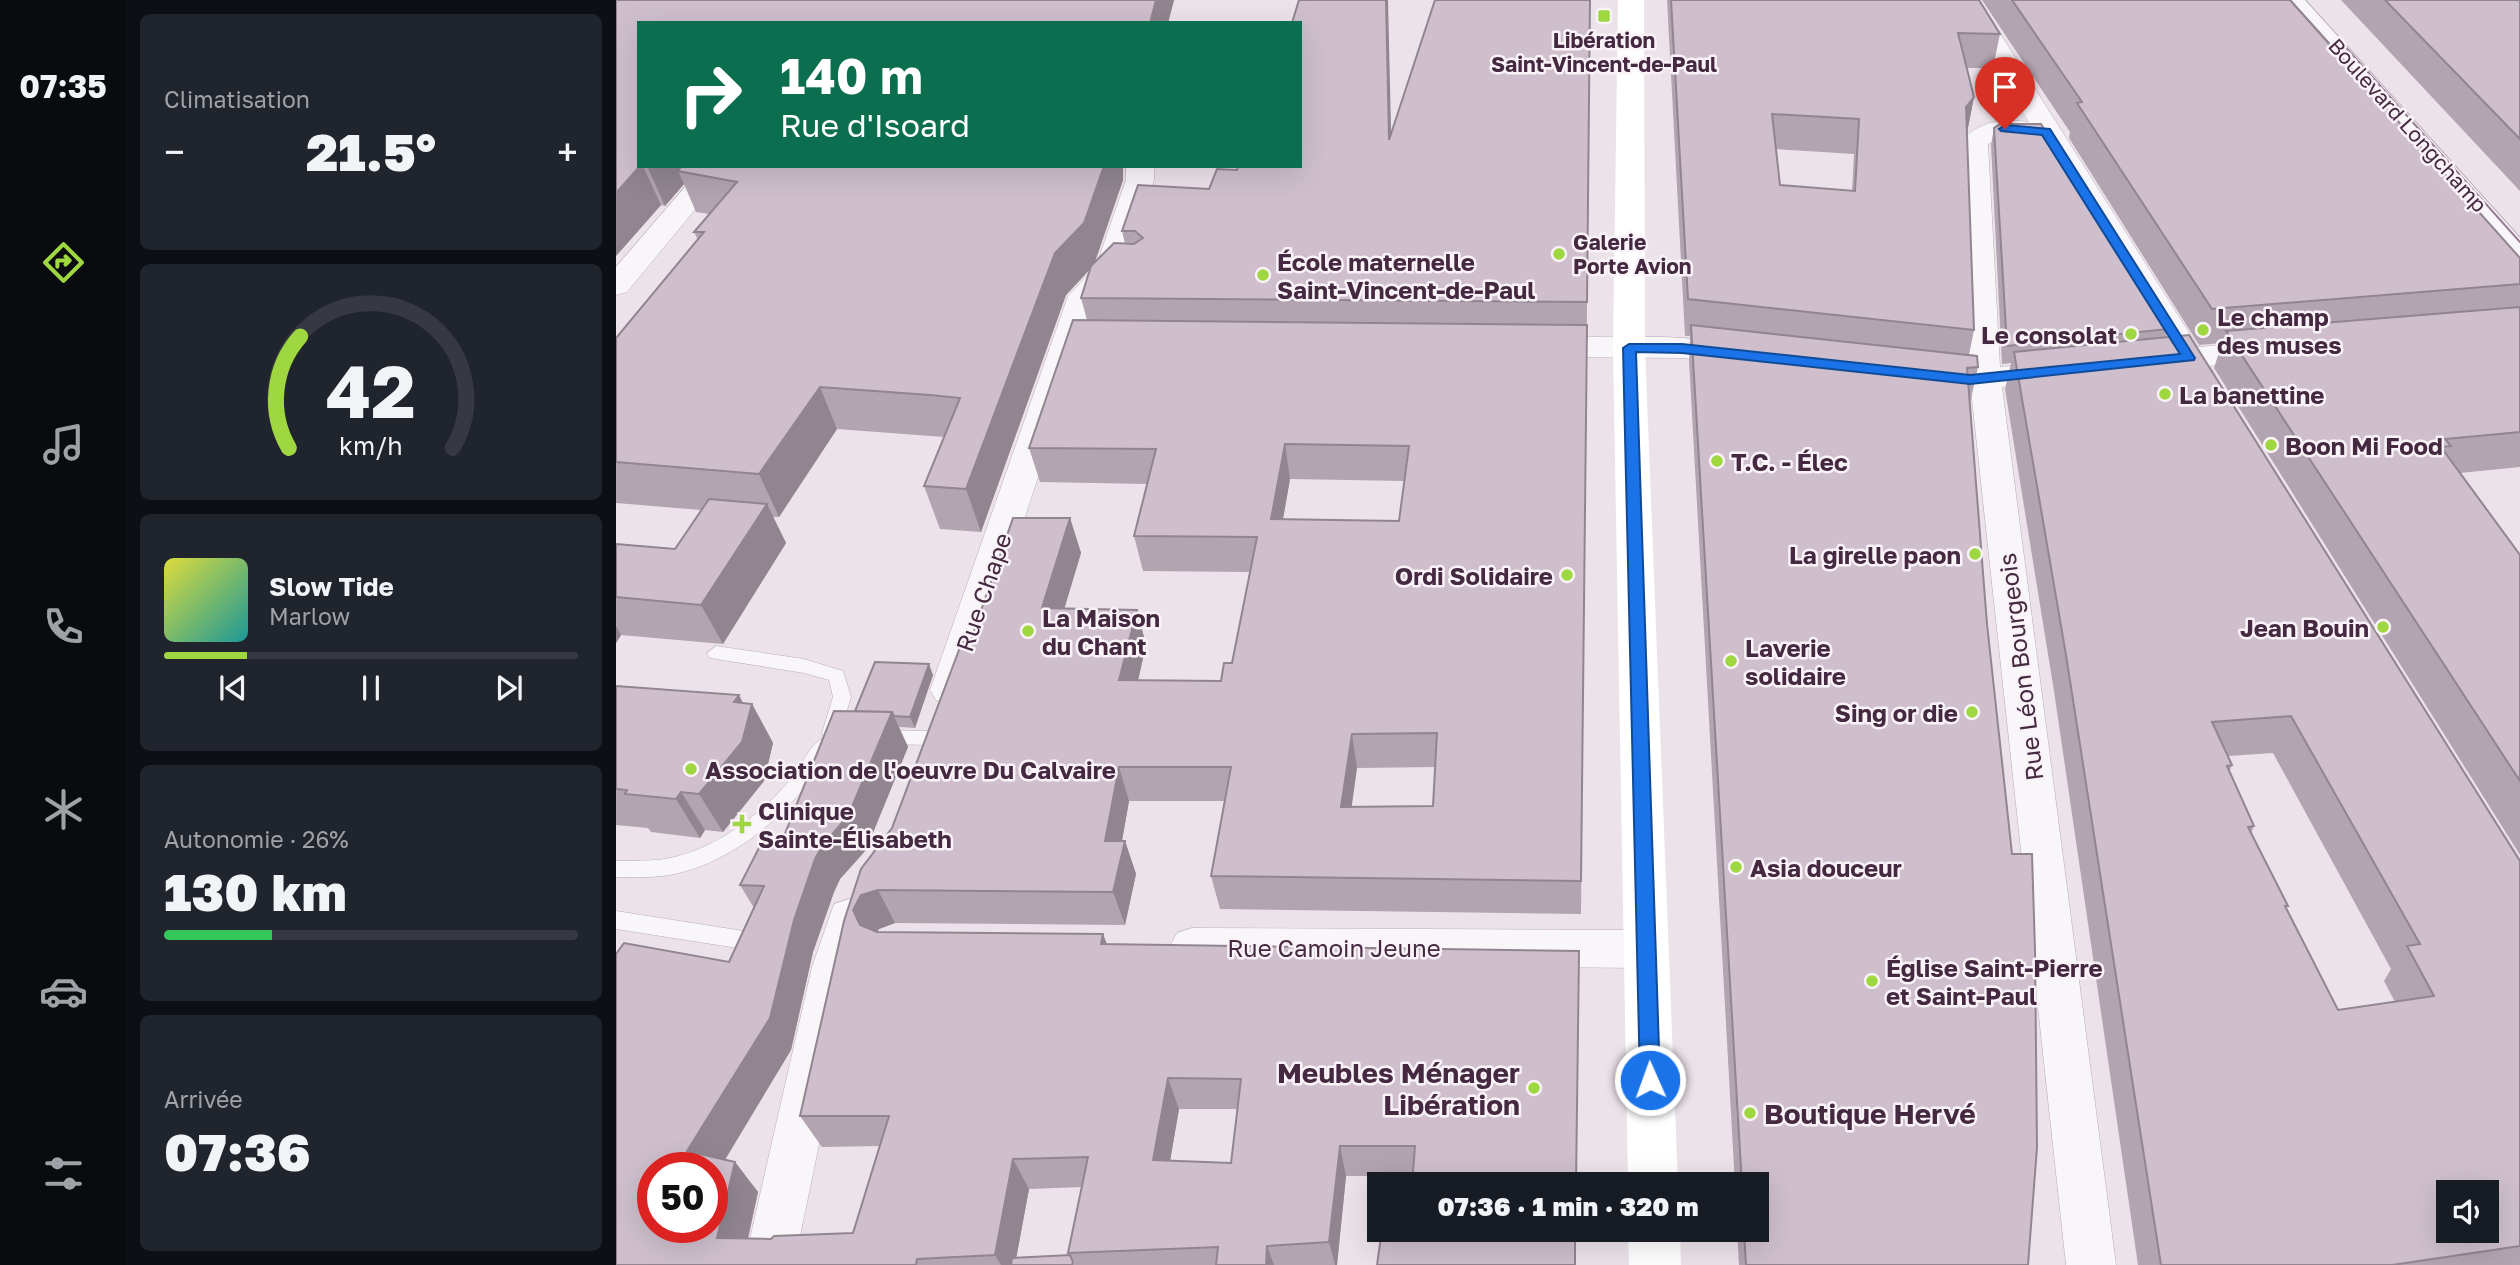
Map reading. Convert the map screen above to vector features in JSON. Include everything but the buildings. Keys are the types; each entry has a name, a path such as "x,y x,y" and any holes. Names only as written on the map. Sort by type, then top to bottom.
{"main road":[{"path":"1631,0 1629,348 1653,1172"},
{"path":"1654,1242 1655,1265"}],"street":[{"path":"1966,0 2216,402"},
{"name":"Boulevard Longchamp","path":"2297,0 2520,251"},
{"name":"Rue Léon Bourgeois","path":"2046,132 2023,129 1987,131 1975,142 1985,378 2091,1265"},
{"path":"616,286 716,168"},
{"name":"Rue Chape","path":"919,775 1082,343 1083,296 1096,280 1120,270 1140,180 1140,168"},
{"path":"1510,347 1682,348 1765,358"},
{"path":"1890,371 1970,380 2302,348"},
{"path":"769,1265 834,967 857,893 864,885"},
{"name":"Rue Camoin Jeune","path":"1160,946 1646,949"}],"lane":[{"path":"716,653 804,666 837,677 842,697 843,736"},
{"path":"616,869 673,866 713,853 747,831 785,798 819,755 843,736 933,738"},
{"path":"616,920 750,941"}],"tram line":[{"path":"2290,0 2344,60"},
{"path":"2340,41 2520,242"}],"place":[{"name":"Libération Saint-Vincent-de-Paul","path":"1604,16"},
{"name":"Galerie Porte Avion","path":"1559,254"},
{"name":"École maternelle Saint-Vincent-de-Paul","path":"1263,275"},
{"name":"Le champ des muses","path":"2203,330"},
{"name":"Le consolat","path":"2131,334"},
{"name":"La banettine","path":"2165,394"},
{"name":"Boon Mi Food","path":"2271,445"},
{"name":"T.C. - Élec","path":"1717,461"},
{"name":"La girelle paon","path":"1975,554"},
{"name":"Ordi Solidaire","path":"1567,575"},
{"name":"Jean Bouin","path":"2383,627"},
{"name":"La Maison du Chant","path":"1028,631"},
{"name":"Laverie solidaire","path":"1731,661"},
{"name":"Sing or die","path":"1972,712"},
{"name":"Association de l'oeuvre Du Calvaire","path":"691,769"},
{"name":"Clinique Sainte-Élisabeth","path":"742,824"},
{"name":"Asia douceur","path":"1736,867"},
{"name":"Église Saint-Pierre et Saint-Paul","path":"1872,981"},
{"name":"Meubles Ménager Libération","path":"1534,1088"},
{"name":"Boutique Hervé","path":"1750,1113"}],"route":[{"path":"1650,1080 1629,348 1682,348 1970,380 2189,358 2046,132 2005,129"}]}
